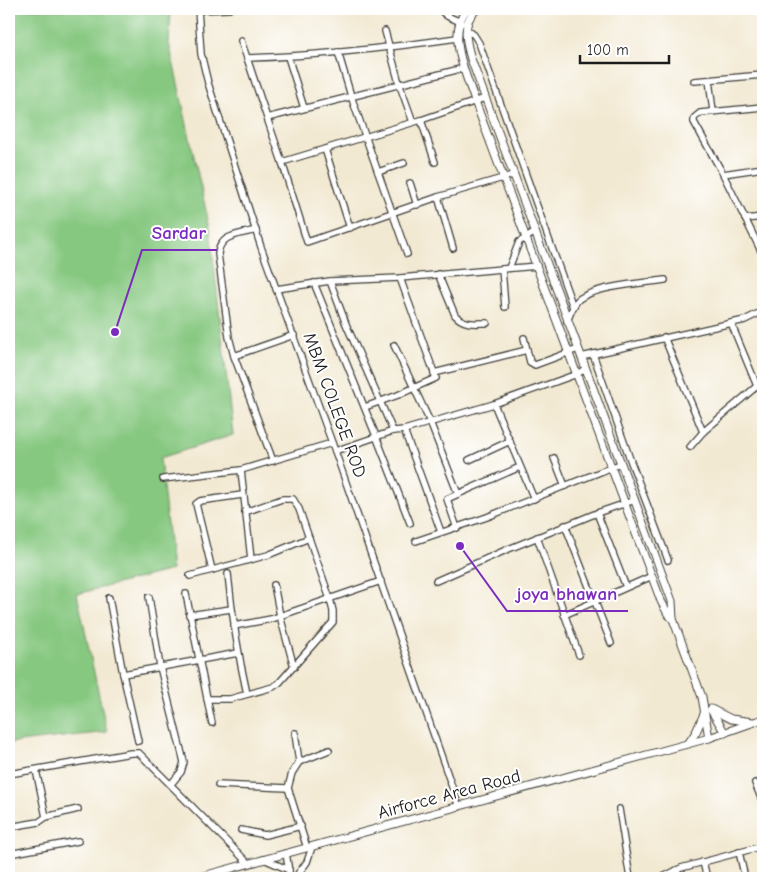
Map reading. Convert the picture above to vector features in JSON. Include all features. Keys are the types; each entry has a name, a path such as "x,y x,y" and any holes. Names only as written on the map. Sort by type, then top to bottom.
{"street":[{"path":"198,10 229,9"},
{"path":"439,9 467,27 479,44 574,307"},
{"path":"467,9 459,21 457,38 464,68 475,101 527,237 660,601 668,614 674,619"},
{"path":"476,9 469,17 467,27 466,37 471,59 672,602 674,619 702,697 708,711 725,733"},
{"name":"MBM COLEGE ROD","path":"198,10 201,54 208,83 256,230 459,807"},
{"path":"385,31 399,83 413,122"},
{"path":"247,58 288,57 457,38"},
{"path":"241,41 307,242 438,197 513,175"},
{"path":"338,52 351,96 407,254"},
{"path":"288,57 304,108"},
{"path":"267,118 464,68"},
{"path":"694,81 763,75"},
{"path":"709,80 713,112"},
{"path":"282,162 422,120 485,98"},
{"path":"763,107 696,115 694,122 723,174 763,255"},
{"path":"493,121 505,118"},
{"path":"422,120 435,162"},
{"path":"324,149 350,228"},
{"path":"378,172 404,163"},
{"path":"723,174 763,168"},
{"path":"410,183 417,205"},
{"path":"438,197 452,248"},
{"path":"745,219 763,217"},
{"path":"256,230 224,239 219,245 218,254 221,287 234,356 273,461"},
{"path":"505,307 506,268 517,246 534,233"},
{"path":"276,289 330,281 400,278 537,266"},
{"path":"438,274 455,315 459,320 468,324 488,323"},
{"path":"365,407 436,378 400,278"},
{"path":"567,321 578,300 583,297 607,288 665,280"},
{"path":"330,281 346,324 382,401 393,431"},
{"path":"314,283 410,523"},
{"path":"581,357 745,320 763,311"},
{"path":"690,447 702,432 757,386 732,323"},
{"path":"234,356 294,335"},
{"path":"524,338 530,362 535,366 578,349"},
{"path":"664,338 702,432"},
{"path":"394,345 430,422 458,494"},
{"path":"434,373 527,350"},
{"path":"593,354 668,560"},
{"path":"335,451 376,436 404,430 494,404 586,369"},
{"path":"494,404 534,500"},
{"path":"404,430 441,532"},
{"path":"163,479 241,470 332,442"},
{"path":"469,460 510,442"},
{"path":"554,458 564,486"},
{"path":"416,542 534,500 611,467 631,462"},
{"path":"457,528 447,499 520,467"},
{"path":"241,470 242,494 251,560"},
{"path":"212,570 196,504 200,501 242,494"},
{"path":"207,699 230,699 273,688 333,622 333,610 330,599 299,509 293,499 282,499 245,512"},
{"path":"436,581 537,537 634,500"},
{"path":"597,513 626,587"},
{"path":"566,526 611,644"},
{"path":"537,537 579,655"},
{"path":"190,576 251,560 309,538"},
{"path":"228,574 238,654 247,694"},
{"path":"564,615 652,576"},
{"path":"234,626 280,616 381,581"},
{"path":"274,585 280,616 294,667"},
{"path":"186,594 212,723"},
{"path":"149,597 160,667 184,762 181,772 171,784"},
{"path":"109,598 122,674 138,741"},
{"path":"190,615 231,609"},
{"path":"122,674 238,654"},
{"path":"708,711 731,719 754,722"},
{"path":"708,711 709,738"},
{"path":"688,744 708,711"},
{"name":"Airforce Area Road","path":"196,878 688,744 763,719"},
{"path":"295,733 299,762"},
{"path":"295,878 306,862 310,848 288,788 292,773 299,762 329,750"},
{"path":"9,774 139,753 249,864"},
{"path":"36,770 46,817"},
{"path":"755,783 763,802"},
{"path":"218,785 288,788"},
{"path":"9,827 39,822 46,817 78,809"},
{"path":"619,809 630,878"},
{"path":"242,830 265,835 301,826"},
{"path":"9,854 78,841"},
{"path":"661,878 677,870 763,846"},
{"path":"739,852 745,878"},
{"path":"286,853 290,878"},
{"path":"264,859 289,870"},
{"path":"703,862 707,878"},
{"path":"677,870 678,878"}],"green space":[{"path":"9,9 171,9 169,43 210,229 233,435 160,458 172,570 77,594 107,732 9,743"}],"place":[{"name":"Sardar","path":"115,332"},
{"name":"joya bhawan","path":"460,546"}]}
